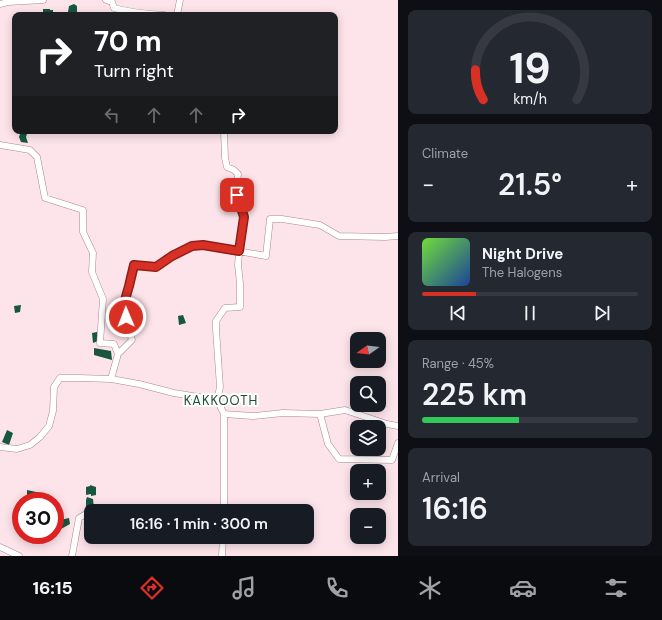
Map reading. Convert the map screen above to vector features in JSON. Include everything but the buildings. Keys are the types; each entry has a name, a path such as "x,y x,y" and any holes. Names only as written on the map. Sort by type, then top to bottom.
{"street":[{"path":"0,4 8,2 43,0"},
{"path":"106,0 112,2 114,8 128,12"},
{"path":"178,12 180,0"},
{"path":"224,134 225,158 227,167 234,170 238,174 236,191 244,217 238,265 240,307 225,308 216,321 220,387 217,400 224,414 224,504"},
{"path":"0,145 30,150 37,157 45,198 83,210 83,232 93,253 92,272 103,299 100,343 114,344 118,354"},
{"path":"111,379 118,354 132,340 123,307 134,265 156,267 172,256 192,246 203,245 266,256 270,219 282,219 320,225 339,236 398,236"},
{"path":"0,447 17,449 30,444 40,437 50,426 53,411 54,387 60,378 111,379 174,393 217,400"},
{"path":"224,414 253,416 284,413 320,414 345,410 386,424 398,426"},
{"path":"320,414 328,444 339,459 392,460 398,442"},
{"path":"72,556 79,518 84,515"},
{"path":"222,556 223,544"},
{"path":"0,547 19,556"}],"district":[{"name":"KAKKOOTH","path":"221,400"}],"route":[{"path":"126,317 123,307 134,265 156,267 172,256 192,246 203,245 239,251 244,217 237,195"}]}
